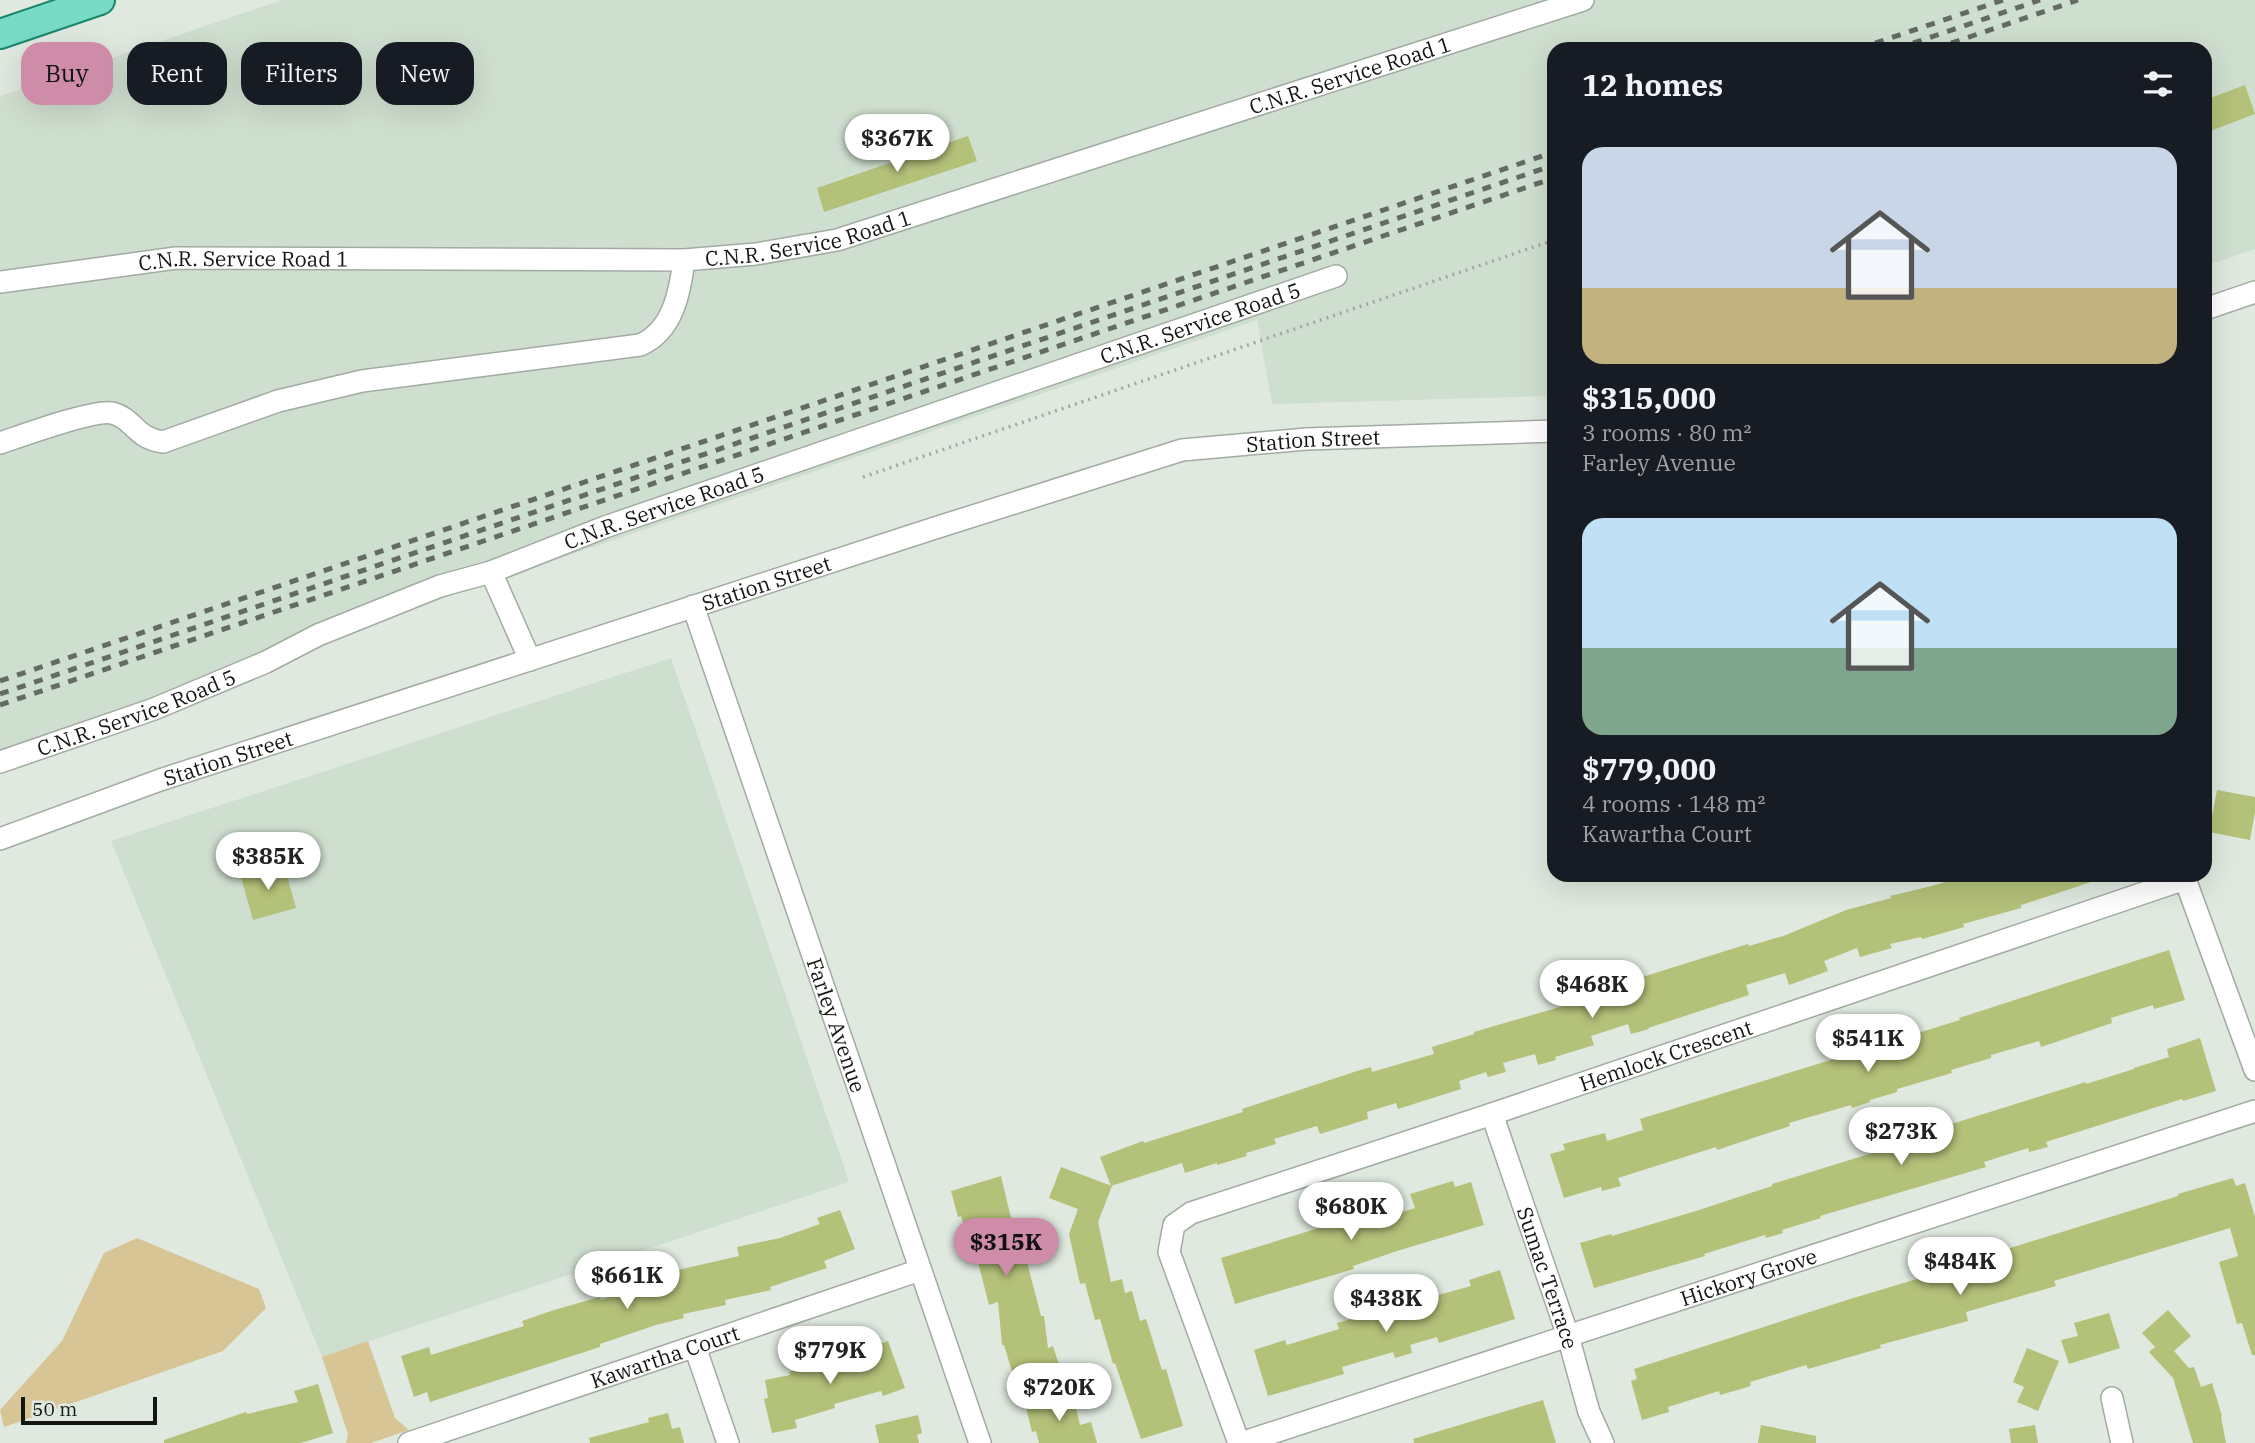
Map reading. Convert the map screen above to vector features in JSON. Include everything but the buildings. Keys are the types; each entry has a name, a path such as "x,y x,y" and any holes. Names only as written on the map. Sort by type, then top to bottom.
{"main road":[{"path":"0,34 100,0"}],"street":[{"name":"C.N.R. Service Road 1","path":"0,282 176,258 684,260 756,254 837,240 1583,0"},
{"path":"0,443 110,412 123,417 140,434 163,442 320,389 362,381 640,345 650,341 665,326 680,288 684,260"},
{"name":"C.N.R. Service Road 5","path":"0,762 154,709 266,662 318,635 440,586 491,572 605,527 1336,276"},
{"path":"2212,307 2255,292"},
{"name":"Station Street","path":"0,839 160,780 1182,450 1306,439 1547,432"},
{"path":"491,572 530,660"},
{"name":"Farley Avenue","path":"693,607 980,1443"},
{"name":"Hemlock Crescent","path":"1240,1443 1169,1252 1174,1225 1191,1213 2176,882"},
{"name":"Hemlock Crescent","path":"2186,882 2255,1070"},
{"name":"Hickory Grove","path":"1240,1443 2255,1111"},
{"name":"Sumac Terrace","path":"1492,1114 1568,1336 1589,1412 1603,1443"},
{"name":"Kawartha Court","path":"409,1443 920,1270"},
{"path":"695,1347 728,1443"},
{"path":"2112,1398 2122,1443"}],"path":[{"path":"863,477 1547,242"}],"shaded area":[{"path":"282,0 2255,0 2255,249 2212,264 2212,42 1547,42 1547,396 1272,404 1257,320 0,750 0,96 21,89 21,105 113,105 113,58 127,53 127,105 227,105 227,42 159,42"},
{"path":"671,658 849,1182 322,1357 111,841"},
{"path":"137,1238 259,1289 266,1308 223,1351 4,1427 0,1410 62,1341 104,1253"},
{"path":"368,1341 395,1418 409,1430 371,1443 346,1443 348,1434 322,1357"}],"railway":[{"path":"1879,42 2003,0"},
{"path":"1917,42 2040,0"},
{"path":"1955,42 2078,0"},
{"path":"0,681 1547,154"},
{"path":"0,694 1547,167"},
{"path":"0,705 1547,180"}]}
